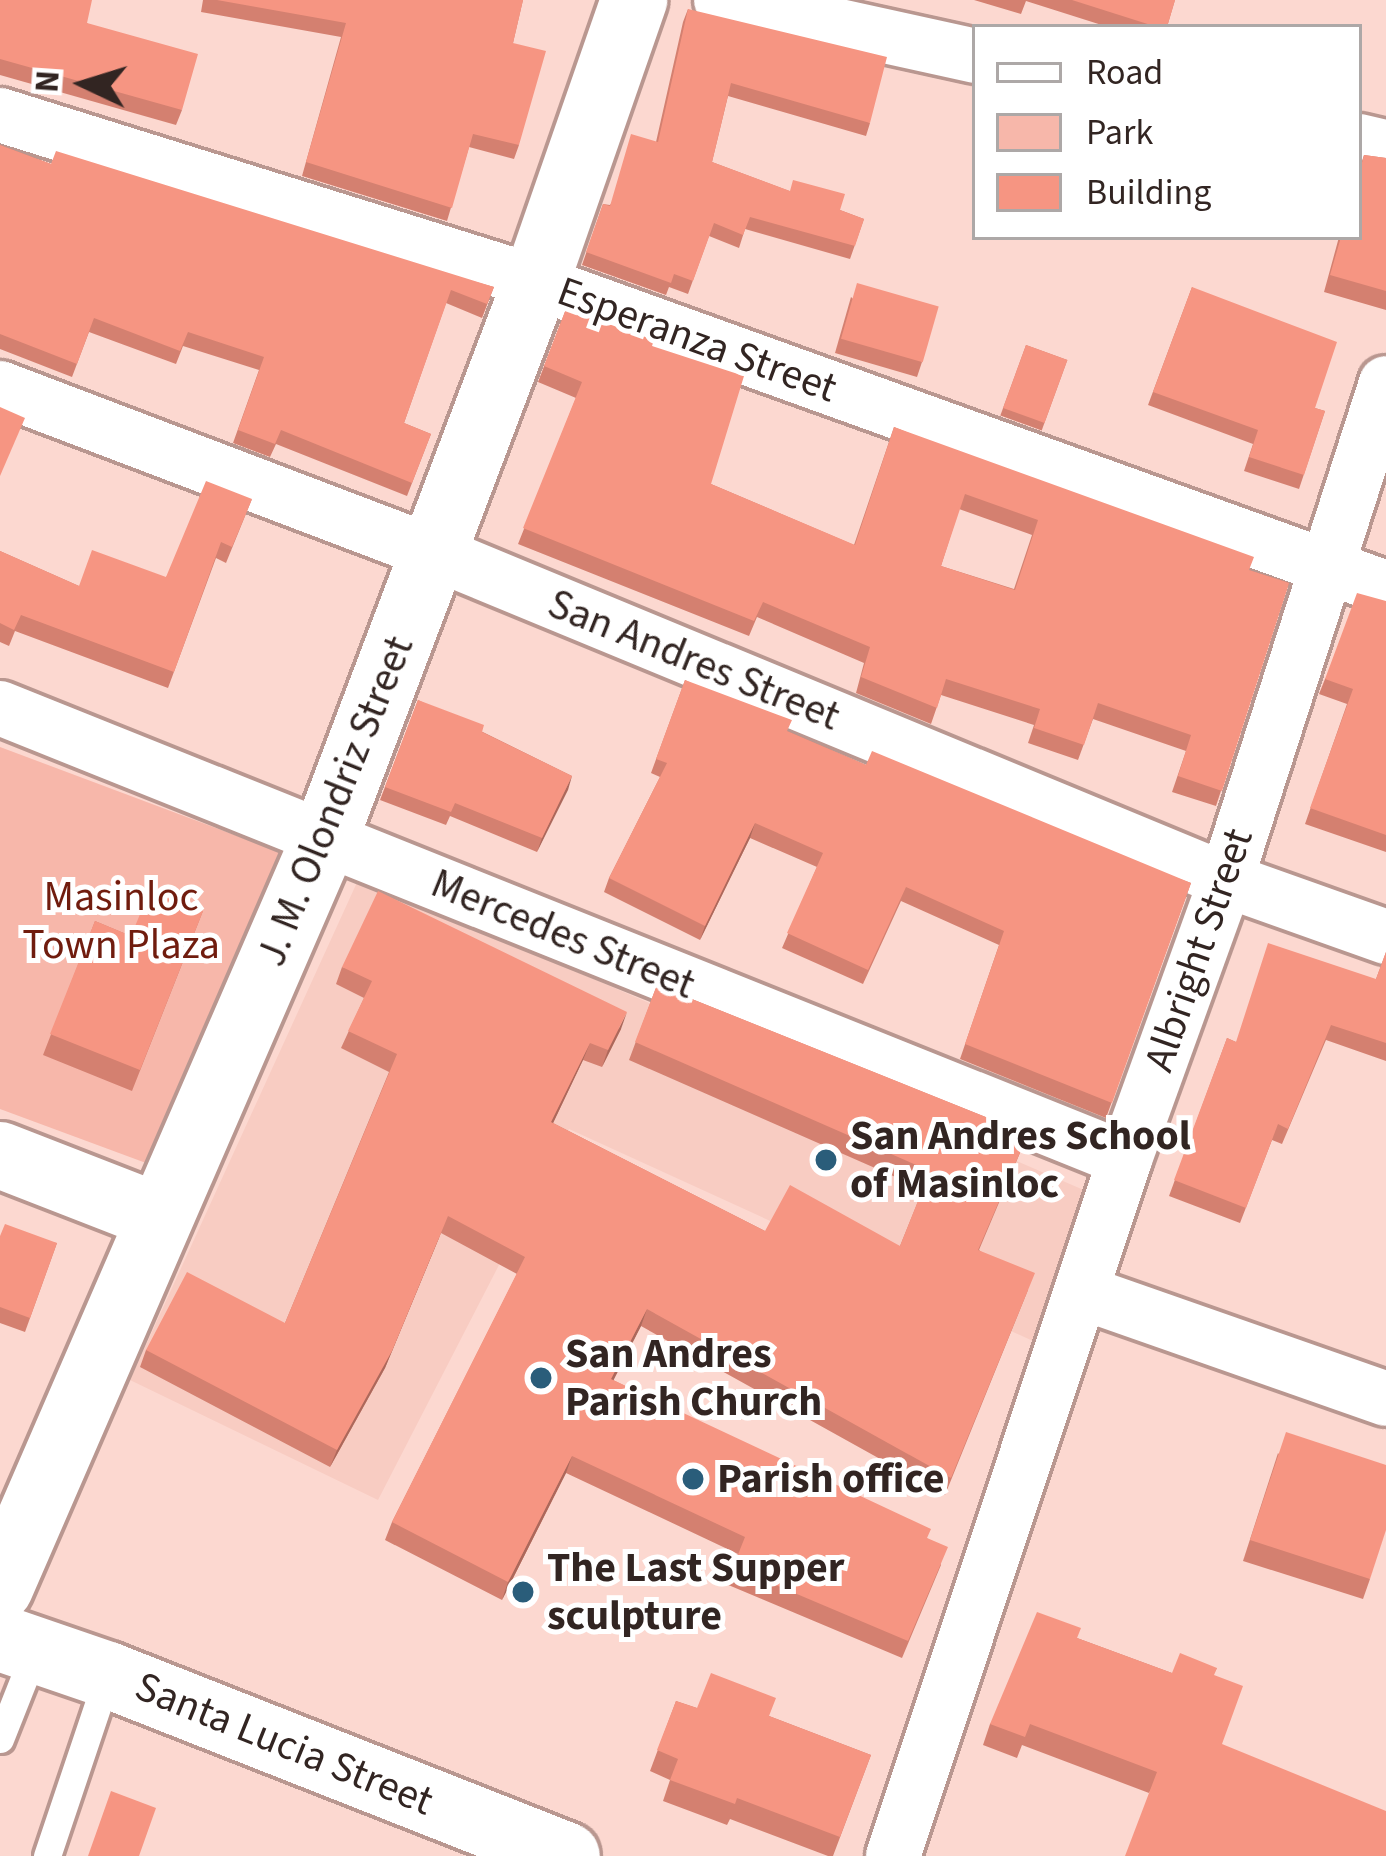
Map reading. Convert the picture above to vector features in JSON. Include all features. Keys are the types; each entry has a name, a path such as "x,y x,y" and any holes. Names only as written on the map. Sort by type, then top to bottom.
{"street":[{"name":"J. M. Olondriz Street","path":"0,1588 325,838 536,282 634,0"},
{"path":"722,0 972,55"},
{"name":"Esperanza Street","path":"0,115 536,282 1386,588"},
{"name":"Albright Street","path":"892,1856 1125,1159 1226,880 1386,383"},
{"name":"San Andres Street","path":"0,388 435,553 1226,880 1386,937"},
{"name":"Mercedes Street","path":"0,708 1125,1159"},
{"path":"0,1154 159,1217"},
{"path":"1081,1292 1386,1399"},
{"name":"Santa Lucia Street","path":"17,1645 108,1675 567,1856"}],"lane":[{"path":"0,1739 17,1645"},
{"path":"47,1856 108,1675"}],"shaded area":[{"name":"San Andres School of Masinloc","path":"359,878 1086,1191 1033,1341 569,1129 378,1500 130,1380"}],"green space":[{"name":"Masinloc Town Plaza","path":"0,747 283,853 146,1163 0,1109"}],"building":[{"path":"0,0 92,0 87,23 198,54 182,110 0,59"},
{"path":"217,0 523,0 513,43 546,51 519,145 473,134 452,208 306,162 346,23"},
{"path":"1072,0 1175,0 1168,24 1148,24"},
{"path":"688,9 887,57 870,123 731,83 712,162 790,191 793,180 845,194 840,210 864,219 855,246 750,217 743,235 714,223 693,281 674,274 671,283 586,252 603,204 610,206 631,134 658,142"},
{"path":"0,145 51,164 56,151 494,287 487,304 451,290 404,423 431,434 412,483 281,430 275,444 238,430 264,357 188,332 180,351 94,318 77,364 0,334"},
{"path":"1364,155 1386,158 1386,291 1330,275 1340,240 1362,240"},
{"path":"857,283 939,306 923,362 841,339"},
{"path":"1192,287 1337,342 1315,408 1325,411 1304,475 1249,457 1258,430 1153,392"},
{"path":"566,309 654,340 652,346 744,376 711,484 855,545 894,427 1254,557 1249,570 1289,583 1222,791 1178,776 1191,735 1098,703 1084,745 1034,728 1040,709 946,679 937,708 861,677 870,647 763,602 754,621 523,528 582,382 544,366","holes":["965,494 1038,520 1015,590 941,566"]},
{"path":"1026,345 1067,360 1044,423 1003,408"},
{"path":"0,407 25,418 0,476"},
{"path":"206,481 252,499 232,547 221,542 174,672 21,615 14,630 0,623 0,551 79,586 92,550 166,577"},
{"path":"1357,593 1386,601 1386,835 1310,808 1353,689 1325,679"},
{"path":"685,680 792,720 787,731 866,765 872,751 1191,883 1112,1103 965,1044 1004,931 906,887 868,970 787,933 823,853 755,823 705,926 609,878 667,763 656,759"},
{"path":"418,700 484,725 482,732 572,776 542,838 455,803 451,812 385,787"},
{"path":"150,890 203,911 140,1070 50,1034 95,921 131,936"},
{"path":"378,891 627,1012 608,1050 590,1043 551,1122 765,1231 790,1185 900,1246 930,1171 635,1042 657,985 1028,1134 978,1250 1035,1273 951,1478 647,1309 611,1379 931,1529 927,1538 948,1547 908,1641 733,1567 745,1537 572,1456 508,1582 392,1522 525,1257 448,1216 392,1351 337,1450 146,1350 187,1272 285,1323 397,1054 348,1031 372,981 342,967"},
{"path":"1268,943 1376,979 1386,952 1386,1043 1331,1025 1288,1129 1278,1124 1246,1208 1174,1180 1227,1038 1236,1042"},
{"path":"5,1224 57,1243 30,1318 0,1307 0,1236"},
{"path":"1286,1432 1386,1465 1386,1530 1370,1579 1250,1540"},
{"path":"1037,1612 1081,1628 1077,1638 1172,1673 1180,1653 1217,1668 1214,1675 1243,1686 1222,1744 1386,1811 1386,1856 1125,1856 1157,1772 1030,1724 1025,1737 990,1724"},
{"path":"711,1673 776,1698 769,1716 871,1755 840,1837 737,1798 735,1804 670,1780 678,1759 657,1750 676,1701 697,1708"},
{"path":"111,1791 156,1808 139,1856 88,1856"}],"place":[{"name":"San Andres School of Masinloc","path":"826,1160"},
{"name":"San Andres Parish Church","path":"541,1378"},
{"name":"Parish office","path":"693,1479"},
{"name":"The Last Supper sculpture","path":"523,1592"}]}
